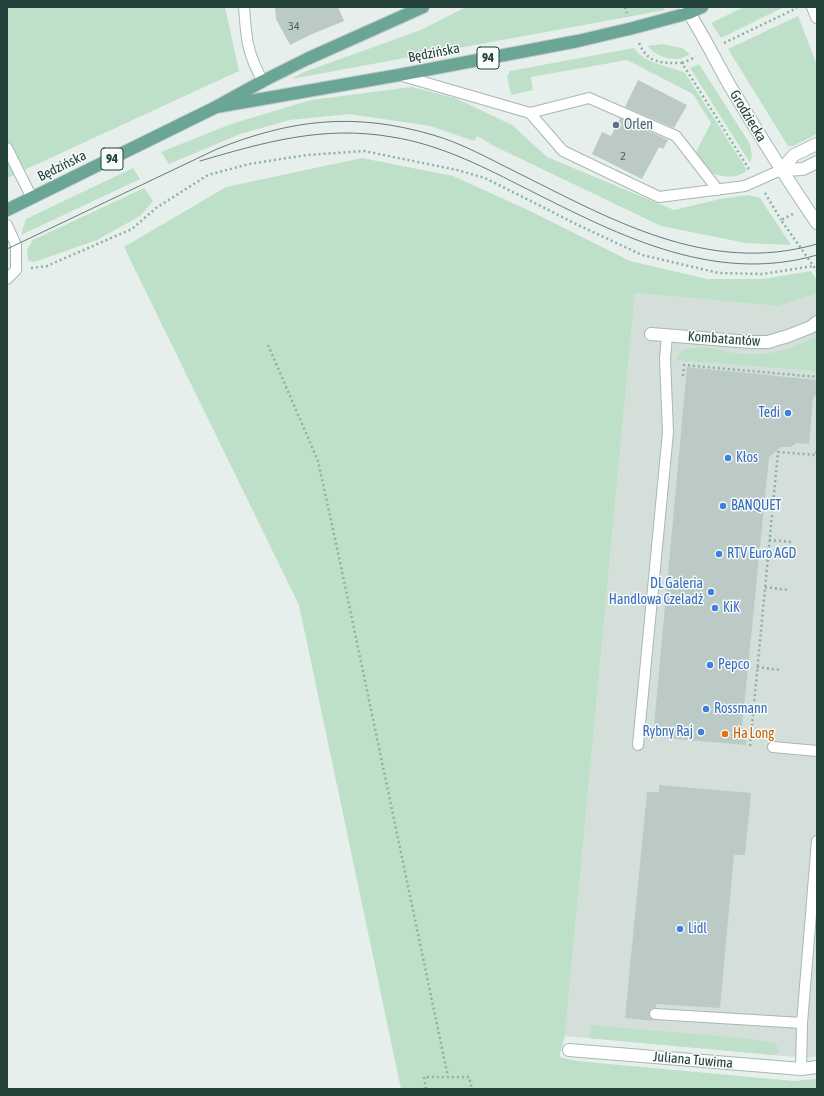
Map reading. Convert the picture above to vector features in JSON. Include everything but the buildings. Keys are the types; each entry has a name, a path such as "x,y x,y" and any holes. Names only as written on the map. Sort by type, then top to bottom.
{"main road":[{"name":"Będzińska","path":"216,107 578,41 633,28 687,10 702,7"},
{"name":"Będzińska","path":"7,210 216,107 263,80 416,9"}],"street":[{"path":"813,7 817,17"},
{"name":"Grodziecka","path":"687,10 781,170 817,223"},
{"path":"781,170 794,155 817,144"},
{"path":"781,170 803,169 817,162"},
{"name":"Kombatantów","path":"651,334 768,342 811,327 817,322"},
{"name":"Juliana Tuwima","path":"569,1050 801,1069 817,1067"}],"lane":[{"path":"244,7 246,38 254,66 263,80"},
{"path":"398,75 530,113 589,98 676,136 718,190"},
{"path":"530,113 563,151 659,197 745,186 781,170"},
{"path":"7,148 32,198"},
{"path":"7,225 16,244 16,270 7,279"},
{"path":"638,745 668,432 665,359 667,335"},
{"path":"773,747 817,751"},
{"path":"801,1069 802,1024 817,842"},
{"path":"655,1014 802,1024"}],"path":[{"path":"643,53 660,63 682,63 800,7"},
{"path":"682,63 781,220 817,271"},
{"path":"16,270 47,266 132,229 156,208 208,175 249,164 307,155 364,151 457,170 485,178 578,225 642,255 719,273 763,274 813,266"},
{"path":"781,220 807,208"},
{"path":"268,345 318,462 448,1077"},
{"path":"682,379 684,365 817,377"},
{"path":"750,746 778,452 816,455 817,448"},
{"path":"769,540 792,542"},
{"path":"765,587 788,590"},
{"path":"757,667 780,670"},
{"path":"426,1089 424,1077 469,1077 472,1089"}],"shaded area":[{"path":"635,293 778,306 817,293 817,1056 806,1058 565,1036"}],"green space":[{"path":"7,7 225,7 239,71 7,178"},
{"path":"466,7 662,7 665,10 291,79 304,72 421,30"},
{"path":"744,7 784,7 721,38 711,23"},
{"path":"798,16 817,65 817,134 793,146 788,146 728,49"},
{"path":"662,44 682,48 690,54 679,59 669,59 657,54 648,46"},
{"path":"634,48 644,58 650,61 685,73 747,170 733,176 717,175 708,171 700,163 696,152 711,123 693,94 627,60 531,77 533,90 511,95 507,77 510,71"},
{"path":"699,64 750,144 752,156 750,163 690,68"},
{"path":"412,87 455,98 512,125 547,157 674,210 720,199 748,195 760,198 791,245 746,243 661,226 494,146 477,136 474,141 430,126 349,114 290,120 240,134 169,164 161,152 231,124 311,100"},
{"path":"362,158 453,176 530,211 630,261 707,279 763,279 811,271 817,281 817,293 778,306 635,293 565,1036 559,1057 577,1061 794,1081 817,1079 817,1089 401,1089 299,605 124,247 226,187"},
{"path":"133,168 140,179 21,235 26,219"},
{"path":"144,188 153,201 140,216 97,240 34,262 28,261 27,250 33,240"},
{"path":"817,337 817,371 676,360 680,352 686,349 704,347 739,354 767,354 790,348"},
{"path":"591,1025 751,1039 776,1044 780,1052 774,1055 589,1038"}],"tram line":[{"path":"7,249 217,149 271,131 298,125 350,121 377,123 404,128 454,142 586,207 660,237 698,247 737,253 776,252 817,244"},
{"path":"200,161 295,137 342,133 392,137 425,144 457,156 589,220 626,236 662,249 700,259 738,264 777,263 817,255"}],"place":[{"name":"Orlen","path":"616,125"},
{"name":"Tedi","path":"788,413"},
{"name":"Kłos","path":"728,458"},
{"name":"BANQUET","path":"723,506"},
{"name":"RTV Euro AGD","path":"719,554"},
{"name":"DL Galeria Handlowa Czeladź","path":"711,592"},
{"name":"KiK","path":"715,608"},
{"name":"Pepco","path":"710,665"},
{"name":"Rossmann","path":"706,709"},
{"name":"Rybny Raj","path":"701,732"},
{"name":"Ha Long","path":"725,734"},
{"name":"Lidl","path":"680,929"}]}
